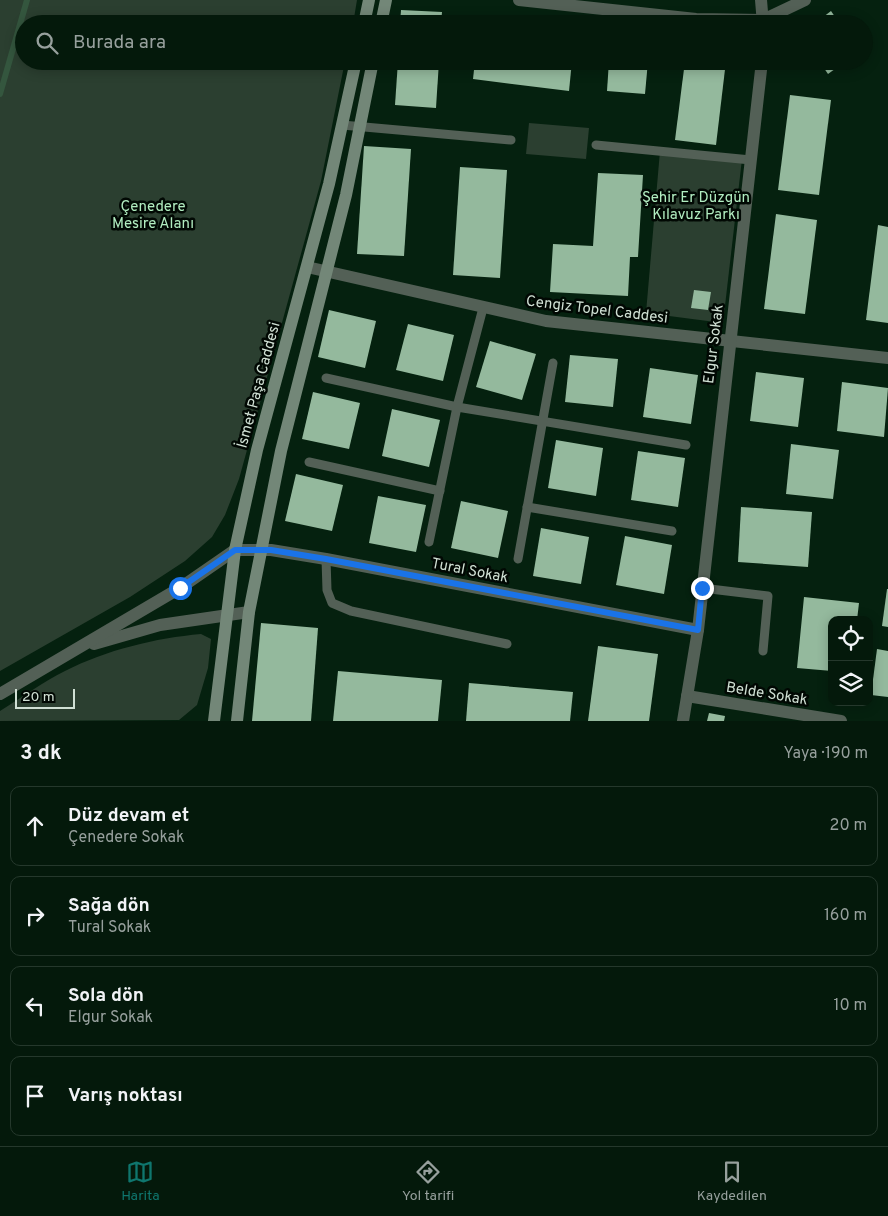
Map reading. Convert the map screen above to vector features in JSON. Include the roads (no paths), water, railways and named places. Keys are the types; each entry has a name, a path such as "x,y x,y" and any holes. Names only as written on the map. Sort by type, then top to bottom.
{"main road":[{"path":"366,15 369,0"},
{"path":"383,15 386,0"},
{"name":"İsmet Paşa Caddesi","path":"213,720 235,550 257,450 307,267 354,70"},
{"path":"237,721 249,612 281,451 326,271 371,70"}],"street":[{"path":"519,0 659,15"},
{"path":"761,0 762,15"},
{"path":"776,15 805,0"},
{"name":"Elgur Sokak","path":"682,721 698,630 761,70"},
{"name":"Cengiz Topel Caddesi","path":"307,267 546,321 888,358"},
{"path":"0,694 180,588 235,550"},
{"name":"Tural Sokak","path":"235,550 261,550 326,559 698,630"},
{"path":"75,650 160,625 227,617 249,612"},
{"name":"Belde Sokak","path":"687,696 841,721"}],"lane":[{"path":"342,125 511,140"},
{"path":"596,145 751,160"},
{"path":"429,542 457,407 483,308"},
{"path":"518,559 553,363"},
{"path":"326,378 457,407 686,445"},
{"path":"309,462 440,491"},
{"path":"527,506 672,531"},
{"path":"326,559 327,590 332,602 351,611 507,644"},
{"path":"702,588 768,596 763,651"}],"waterway":[{"path":"23,15 27,0"},
{"path":"0,94 15,42"}],"park label":[{"name":"Şehir Er Düzgün Kılavuz Parkı","path":"696,206"},
{"name":"Çenedere Mesire Alanı","path":"153,214"}]}
